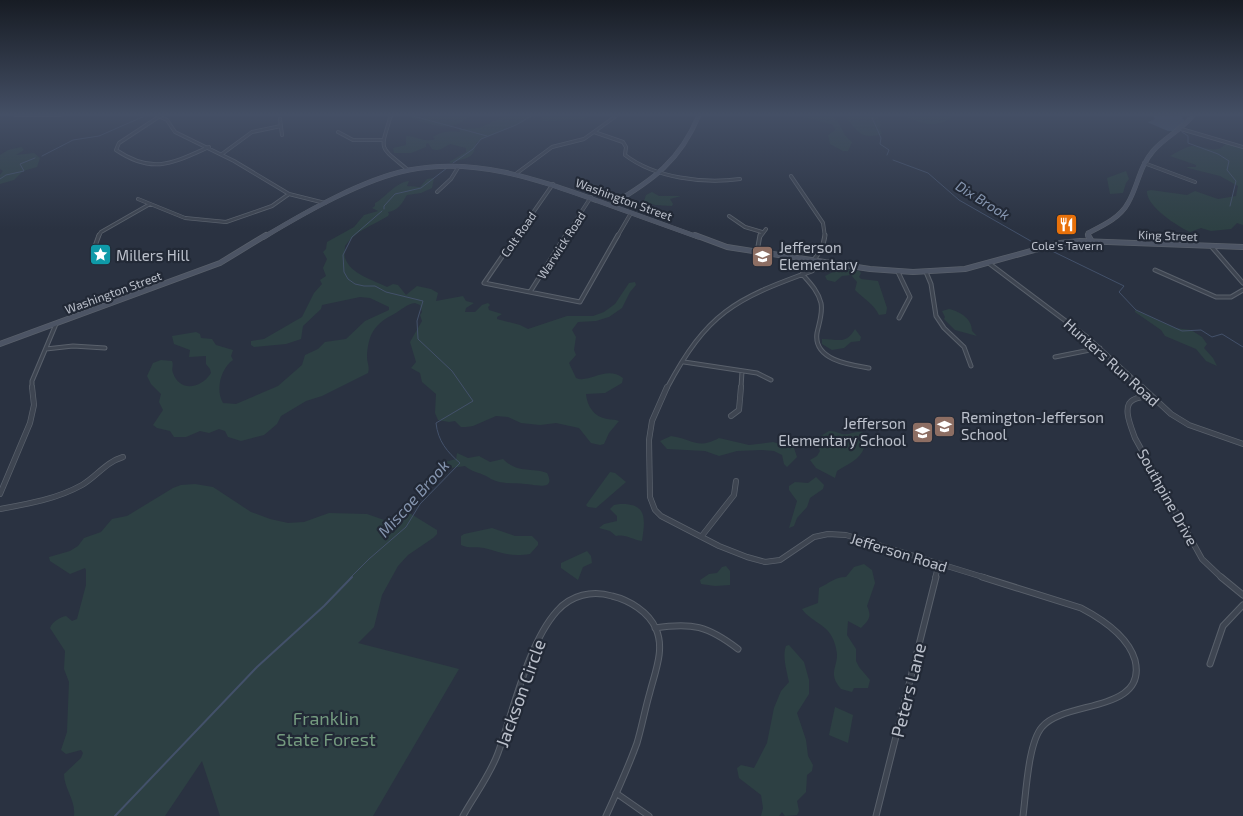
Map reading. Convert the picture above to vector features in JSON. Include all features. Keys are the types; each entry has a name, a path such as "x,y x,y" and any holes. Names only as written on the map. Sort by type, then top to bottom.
{"main road":[{"path":"611,205 662,172 679,153"},
{"path":"1092,240 1091,232 1116,216 1128,204 1136,176 1152,153"},
{"name":"Washington Street","path":"0,344 203,270 226,260 251,243 325,203 378,178 408,170 459,166 517,173 591,197 714,244 815,261 898,272 965,270 1060,243 1092,240"},
{"name":"King Street","path":"1092,240 1243,247"}],"street":[{"path":"123,153 147,164 157,166 169,164 195,153"},
{"path":"388,153 408,170"},
{"path":"517,173 544,153"},
{"path":"625,153 629,159 687,180 719,182 740,179"},
{"path":"222,154 289,194 325,203"},
{"path":"1144,164 1194,182"},
{"path":"438,192 451,179 459,166"},
{"path":"791,176 825,228 826,236 815,261"},
{"name":"Colt Road","path":"530,292 484,283 553,184"},
{"path":"138,199 186,218 226,222 272,206 289,194"},
{"name":"Warwick Road","path":"530,292 591,197"},
{"path":"94,249 96,238 101,232 150,204"},
{"path":"530,292 580,302 631,213"},
{"path":"728,216 745,227 762,232"},
{"path":"757,252 762,232 766,229"},
{"path":"1211,246 1243,283"},
{"name":"Jefferson Road","path":"802,274 808,270 811,262 815,261 818,264 815,268 802,274 757,290 726,309 707,326 658,404 652,422 649,441 650,495 652,504 663,518 750,558 766,562 778,560 788,556 812,537 824,534 839,534 1090,612 1106,622 1120,635 1133,658 1135,680 1128,692 1115,699 1053,719 1038,731 1031,750 1023,816"},
{"name":"Hunters Run Road","path":"990,264 1075,327 1171,414 1184,422 1243,444"},
{"path":"1155,270 1216,297 1231,297 1243,290"},
{"path":"898,272 910,297 899,318"},
{"path":"904,282 905,272"},
{"path":"926,272 932,287 936,316 944,328 964,347 971,366"},
{"path":"802,274 815,289 821,302 822,315 817,338 819,347 838,362 869,368"},
{"path":"0,494 30,423 34,403 31,389 32,381 56,324"},
{"path":"46,349 73,346 105,348"},
{"path":"1055,357 1100,348"},
{"path":"684,362 764,375 771,380"},
{"path":"732,416 739,410 742,371"},
{"name":"Southpine Drive","path":"1149,396 1132,400 1128,405 1128,417 1135,438 1202,559 1214,572 1243,595"},
{"path":"0,509 39,501 72,490 92,479 116,458 123,456"},
{"path":"701,537 734,495 736,481"},
{"name":"Peters Lane","path":"876,816 939,564"},
{"name":"Jackson Circle","path":"463,816 497,756 534,648 542,633 566,603 580,596 602,593 638,607 648,615 660,638 659,659 638,740 606,816"},
{"path":"1210,664 1223,626 1243,605"},
{"path":"655,628 673,625 696,625 719,633 738,649"},
{"path":"616,793 649,816"}],"green space":[{"path":"3,153 19,153 16,155 34,153 40,158 37,167 23,171 14,180 0,184 0,175 3,171 0,169 0,155"},
{"path":"464,153 473,153 468,158 449,162"},
{"path":"1176,153 1243,153 1243,225 1237,223 1231,229 1211,231 1201,228 1190,232 1170,220 1157,209 1151,203 1147,191 1187,195 1195,191 1218,199 1236,196 1238,186 1220,176 1188,168 1196,167 1196,165 1170,156"},
{"path":"1126,171 1129,179 1123,193 1110,194 1107,178"},
{"path":"434,178 432,188 421,193 407,195 397,208 388,212 388,216 359,232 349,241 345,246 345,258 348,264 357,273 387,287 393,284 398,285 406,295 417,286 431,289 438,293 436,301 463,296 466,301 474,303 466,308 465,312 475,312 482,305 488,303 490,305 488,307 489,310 502,314 497,319 528,329 567,316 593,316 604,312 615,304 629,283 635,282 636,285 622,308 609,317 596,321 578,322 572,330 576,337 574,350 576,355 569,363 576,378 586,379 610,373 623,378 622,383 605,393 586,394 590,407 598,416 619,421 609,433 604,444 591,443 579,428 556,423 540,425 521,423 508,417 496,416 473,426 461,427 455,421 438,420 435,413 436,394 422,382 420,373 411,368 416,362 410,342 422,321 420,305 415,303 381,322 373,331 367,357 368,373 322,396 306,401 281,416 277,424 264,435 241,441 228,437 225,431 219,429 209,433 200,431 186,437 174,437 170,431 153,425 163,410 159,402 161,394 151,384 147,376 153,363 161,360 172,361 172,371 176,379 186,386 197,385 211,373 206,364 206,356 189,357 190,350 174,344 172,336 196,332 200,334 201,338 212,339 216,345 233,350 231,356 233,360 225,368 219,386 223,403 236,404 278,386 302,365 305,355 318,349 325,342 346,339 365,321 389,310 389,307 370,298 360,297 322,305 321,309 303,326 301,339 286,344 254,347 251,345 251,341 264,339 302,317 314,293 322,284 320,280 326,276 323,268 327,259 323,252 326,249 327,242 354,227 364,215 378,211 372,208 375,206 375,203 400,184 409,181 407,186 420,187 427,179"},
{"path":"652,192 659,196 681,196 670,199 673,204 672,206 655,205 644,201 646,195"},
{"path":"841,268 859,271 861,279 878,281 887,308 886,314 879,315 871,304 855,290 857,282 851,275 842,276 835,282 827,280 825,276"},
{"path":"949,309 965,317 972,327 972,331 977,336 955,330 944,319 942,311"},
{"path":"1135,310 1175,328 1191,330 1202,337 1207,344 1204,348 1217,366 1206,361 1196,349 1165,336 1161,330 1135,312"},
{"path":"855,329 861,337 860,341 851,342 844,348 832,350 822,344 822,339 845,339"},
{"path":"829,431 842,434 864,433 862,452 852,462 837,471 835,478 816,468 810,460 817,456 820,451 814,440"},
{"path":"671,436 695,443 705,443 719,438 749,445 773,442 794,448 797,457 787,467 784,464 782,455 774,451 737,451 719,456 705,451 667,449 660,441"},
{"path":"457,453 468,458 479,456 490,462 503,459 514,467 541,471 547,473 549,483 543,486 500,482 465,466 437,470 441,463 456,459"},
{"path":"610,472 615,473 626,482 596,508 588,507 586,505"},
{"path":"816,477 824,485 823,489 810,498 807,507 797,518 794,526 789,528 797,501 789,490 789,486 795,482 808,483"},
{"name":"Franklin State Forest","path":"195,484 213,487 251,512 288,523 304,522 329,513 367,514 387,521 404,512 411,514 437,530 437,534 433,538 408,555 398,566 382,595 374,627 358,643 459,669 373,816 220,816 202,761 165,816 74,816 73,805 64,774 81,758 83,753 81,750 66,754 61,750 67,732 69,682 64,669 65,651 50,628 54,622 66,616 72,621 77,619 86,585 86,570 85,568 70,574 50,561 49,557 70,551 78,546 84,538 101,532 112,519 127,516 173,488 181,485"},
{"path":"614,505 636,506 643,514 642,541 616,536 610,531 599,528 604,524 617,521 617,516 610,509"},
{"path":"492,528 515,536 532,536 538,542 538,545 530,554 517,555 461,545 461,536 464,534"},
{"path":"587,551 591,556 592,563 583,567 578,580 561,568 561,563"},
{"path":"864,564 872,570 875,583 867,606 869,618 861,628 848,621 847,635 856,649 856,661 859,667 870,680 868,688 854,688 852,692 841,689 835,679 834,671 837,653 831,634 802,609 818,603 819,588 835,579 846,577 854,567"},
{"path":"726,566 730,571 730,585 715,586 701,584 700,580 709,574 717,573 722,567"},
{"path":"789,645 804,662 809,680 809,694 797,713 806,740 808,756 813,765 812,771 807,775 806,792 797,801 799,811 797,815 785,816 782,812 779,816 761,816 763,808 761,795 739,778 737,768 741,765 754,768 767,743 774,708 781,691 789,682 784,654 786,646"},
{"path":"835,707 853,715 848,743 829,735"}],"waterway":[{"path":"42,156 48,153"},
{"name":"Miscoe Brook","path":"453,163 467,153"},
{"path":"1215,153 1229,161 1227,170 1236,181 1230,206"},
{"path":"0,179 6,175 24,171 20,164 35,158"},
{"name":"Dix Brook","path":"893,160 928,173 959,200 1036,244"},
{"name":"Miscoe Brook","path":"384,209 384,206 395,194 421,188 447,168"},
{"name":"Miscoe Brook","path":"350,578 406,527 420,504 460,463 444,446 436,423 473,401 452,371 418,339 417,321 423,301 386,292 375,286 355,284 348,279 344,272 343,255 352,237 382,211"},
{"name":"Dix Brook","path":"1052,251 1124,286 1119,292 1136,310 1182,331 1201,330 1212,337 1222,334 1243,347"},
{"name":"Miscoe Brook","path":"115,816 257,667 324,606 352,577"}],"place":[{"name":"Cole's Tavern","path":"1067,224"},
{"name":"Millers Hill","path":"100,255"},
{"name":"Jefferson Elementary","path":"763,256"},
{"name":"Remington-Jefferson School","path":"945,426"},
{"name":"Jefferson Elementary School","path":"922,432"}]}
